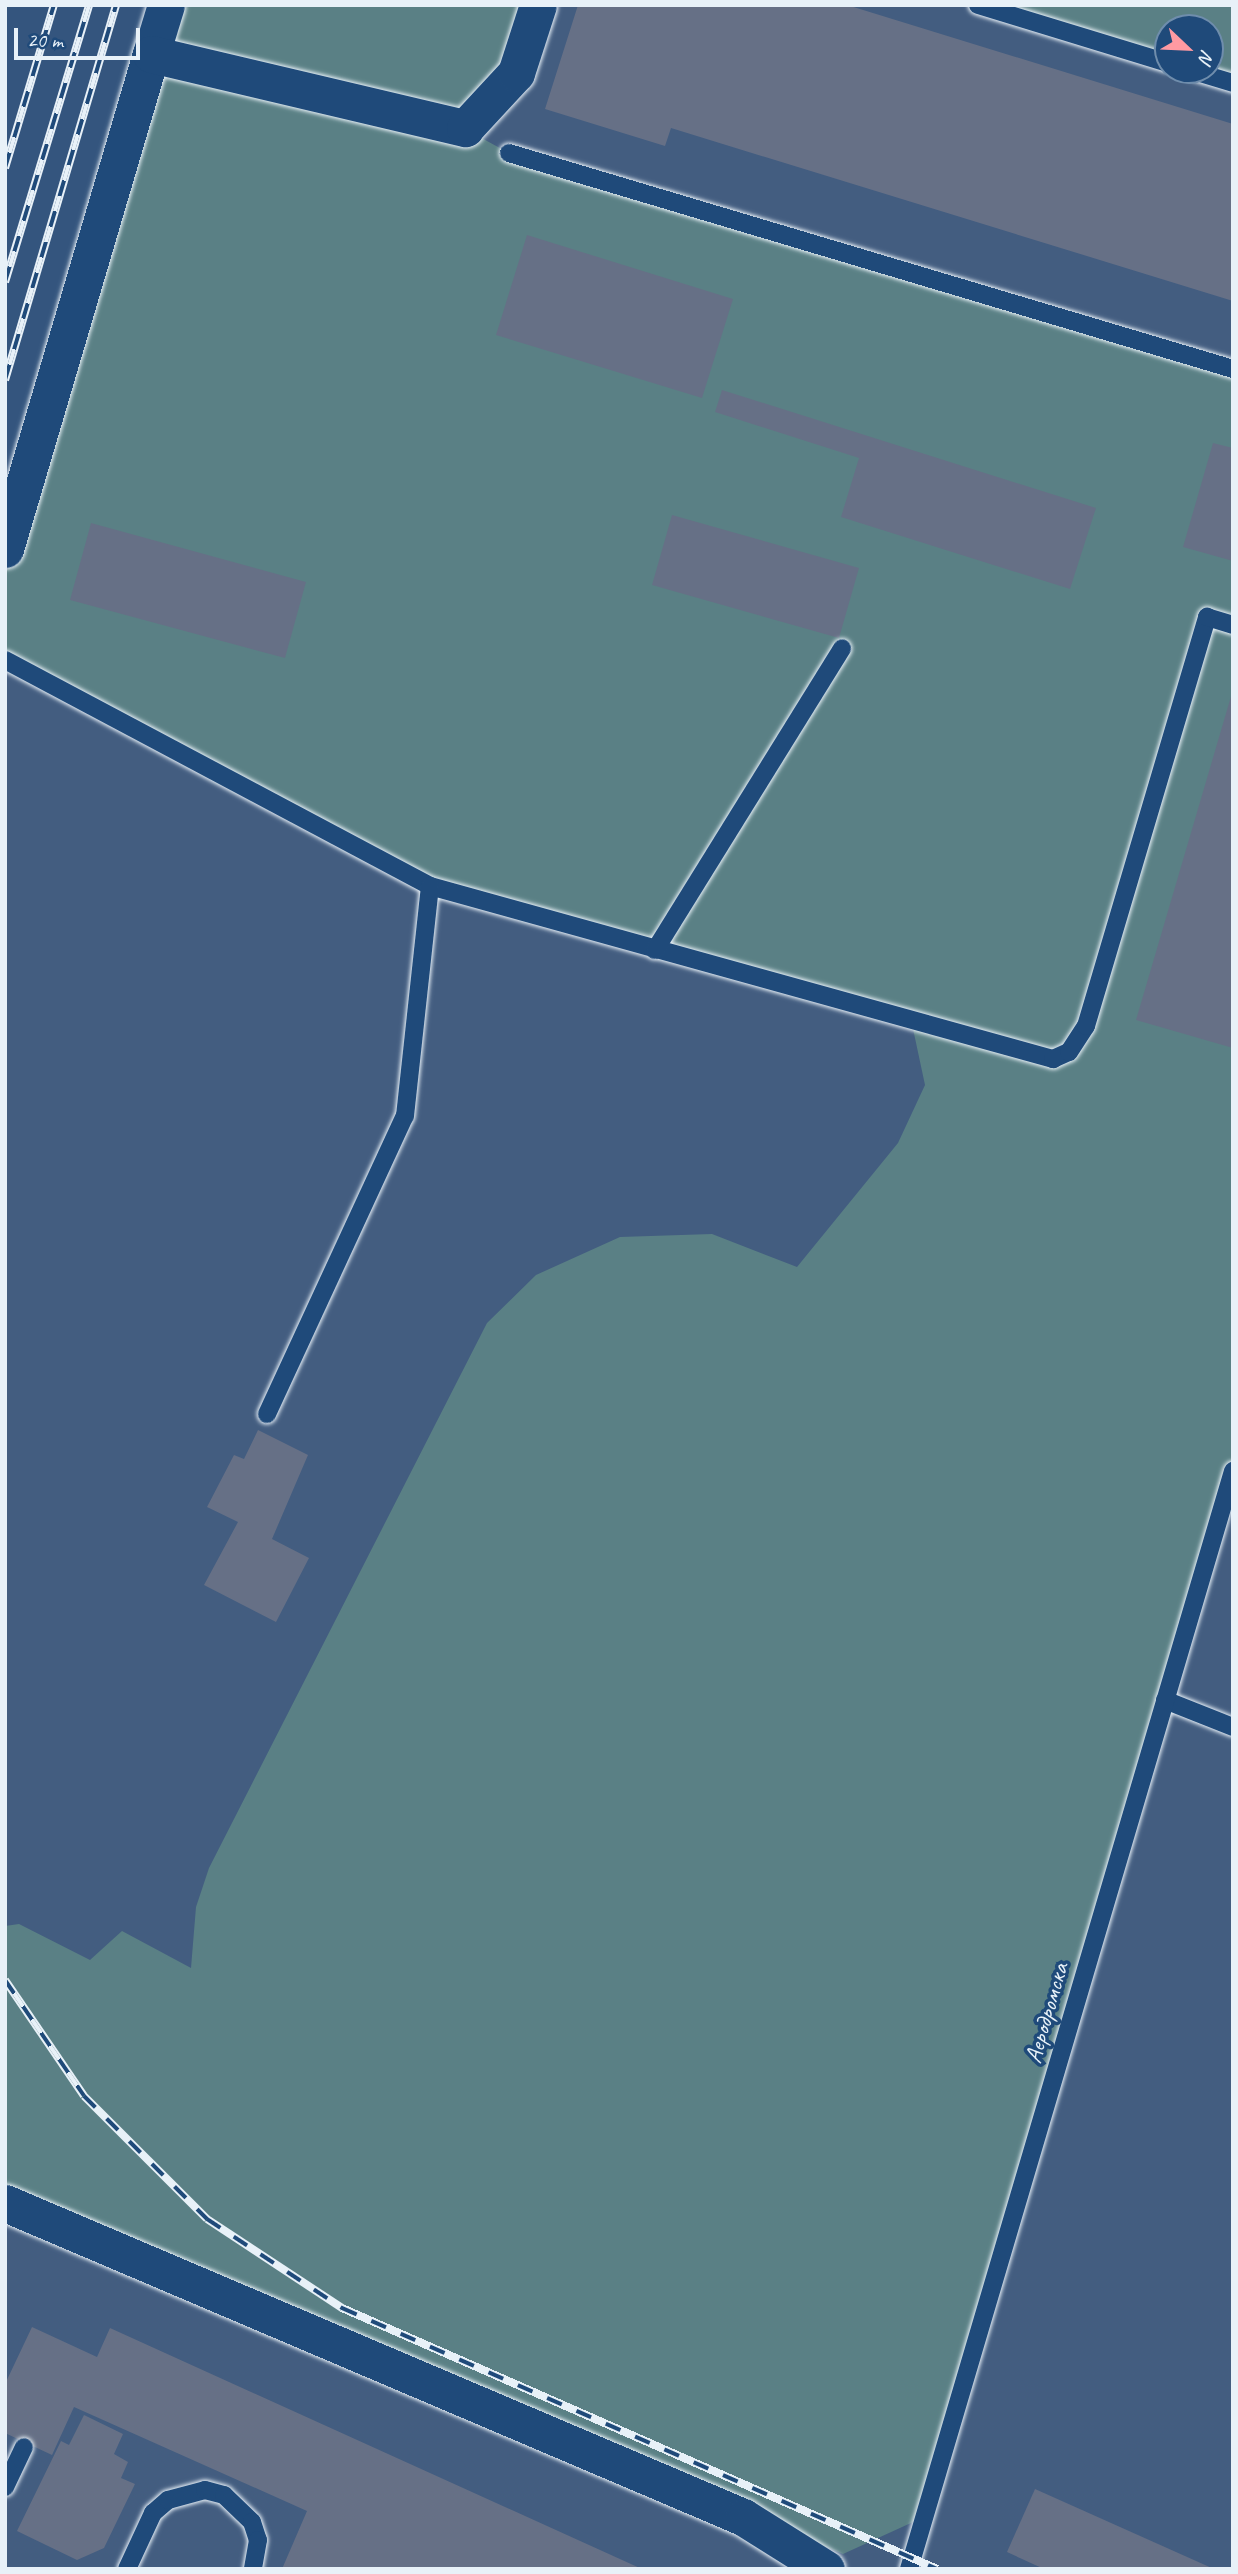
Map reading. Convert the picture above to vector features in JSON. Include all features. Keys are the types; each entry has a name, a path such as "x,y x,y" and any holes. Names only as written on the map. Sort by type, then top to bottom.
{"street":[{"path":"5,550 166,5"},
{"path":"151,54 465,128 516,73 538,5"},
{"path":"5,2203 743,2517 826,2569"}],"lane":[{"path":"978,5 1154,59"},
{"path":"509,153 1233,369"},
{"path":"5,660 430,886 1030,1057 1053,1059 1069,1052 1086,1026 1207,617 1233,625"},
{"path":"655,950 842,648"},
{"path":"267,1414 405,1116 430,886"},
{"name":"Аеродромска","path":"909,2569 1233,1471"},
{"path":"1165,1700 1233,1727"},
{"path":"5,2487 23,2447"},
{"path":"127,2569 153,2514 176,2496 205,2490 224,2495 252,2522 258,2540 253,2569"}],"shaded area":[{"path":"166,5 1233,5 1233,2569 5,2569 5,549"}],"green space":[{"path":"166,5 538,5 465,129 509,153 1233,369 1233,1471 924,2517 843,2554 5,2203 5,1926 19,1924 90,1960 122,1931 191,1968 196,1907 209,1868 487,1323 536,1275 620,1237 712,1234 797,1267 898,1143 925,1085 912,1024 430,886 5,660 5,549"},
{"path":"978,5 1233,5 1233,83 1224,78 1224,14 1154,14 1154,59"}],"building":[{"path":"578,5 847,5 1233,124 1233,301 671,128 665,146 545,109"},
{"path":"527,235 733,299 702,398 496,335"},
{"path":"722,390 1096,508 1070,589 841,517 859,458 715,412"},
{"path":"1213,443 1233,448 1233,561 1183,547"},
{"path":"672,515 859,568 839,638 652,585"},
{"path":"91,523 306,582 285,658 70,600"},
{"path":"1233,693 1233,1048 1136,1020"},
{"path":"258,1430 308,1455 272,1539 309,1558 276,1622 204,1585 238,1522 207,1507 234,1455 244,1459"},
{"path":"32,2327 97,2357 110,2328 642,2569 282,2569 307,2511 74,2407 52,2455 5,2433 5,2384"},
{"path":"84,2415 123,2434 114,2454 128,2462 121,2478 135,2484 104,2548 77,2560 17,2531 61,2441 69,2445"},
{"path":"1035,2489 1214,2569 1044,2569 1007,2552"}],"railway":[{"path":"5,168 54,5"},
{"path":"5,282 89,5"},
{"path":"5,380 116,5"},
{"path":"5,1980 84,2096 207,2219 342,2308 937,2569"}]}
